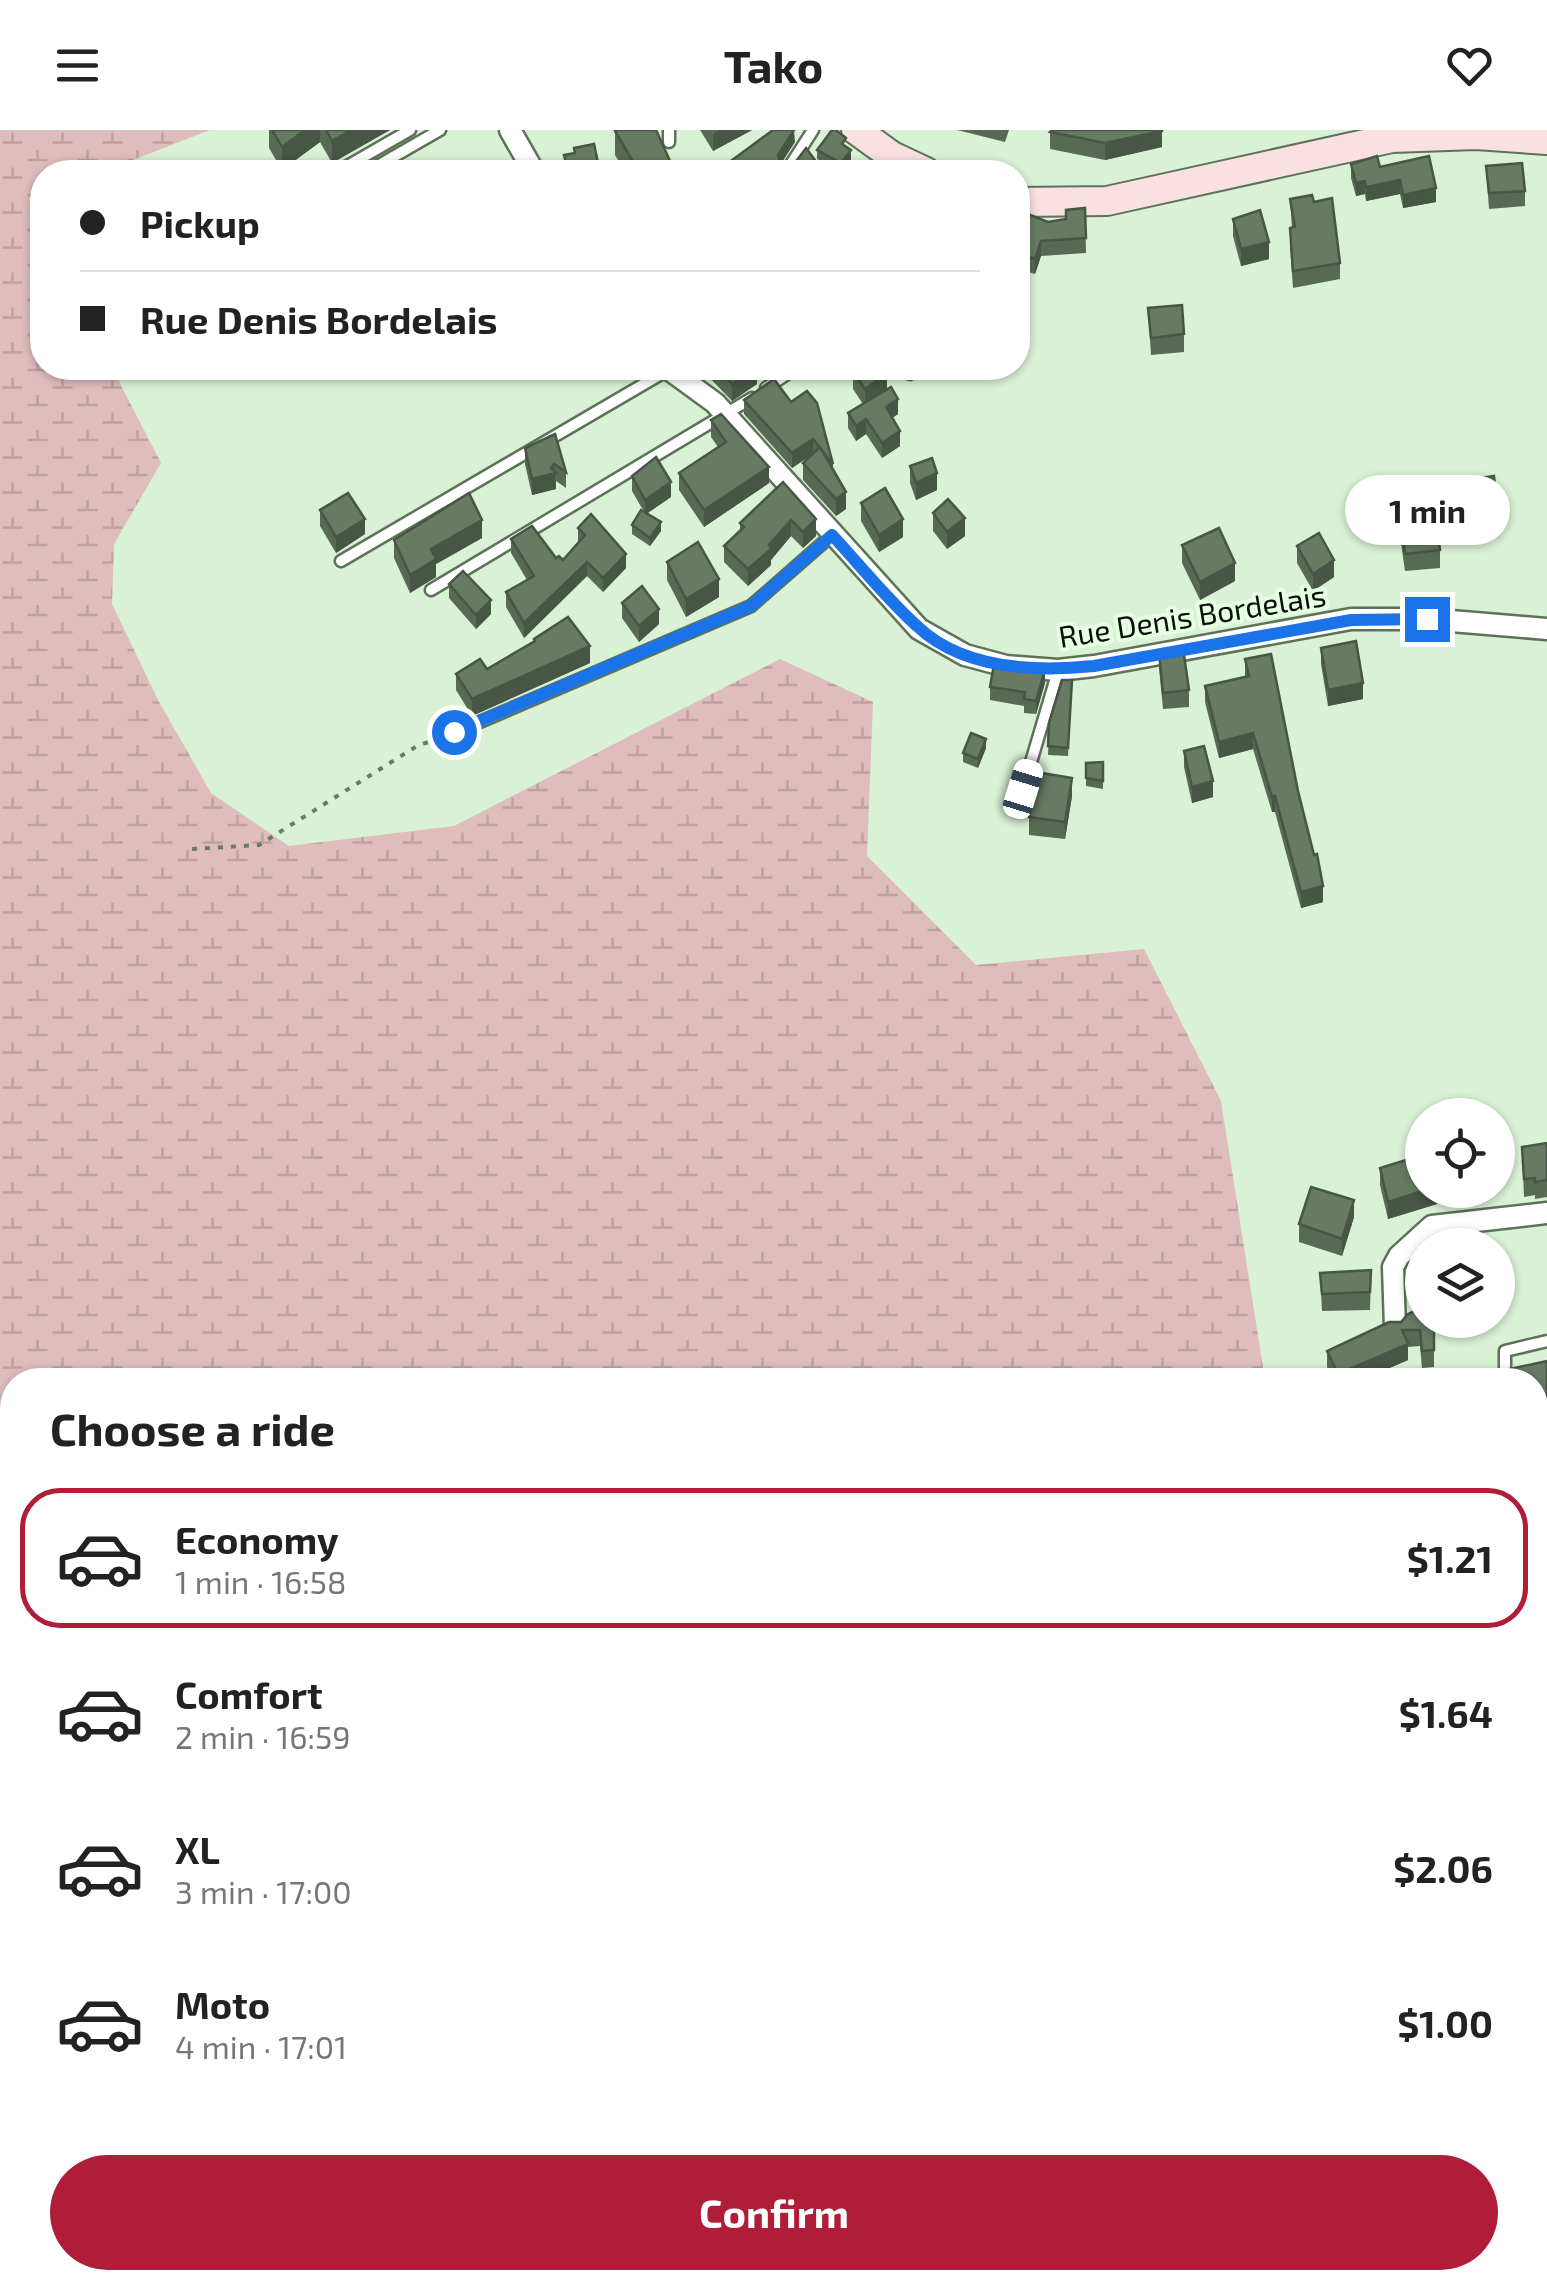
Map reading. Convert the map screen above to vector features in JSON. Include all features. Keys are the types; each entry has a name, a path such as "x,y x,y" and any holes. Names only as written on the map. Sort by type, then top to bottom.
{"main road":[{"path":"856,130 900,160"},
{"path":"1030,202 1107,201 1392,138 1476,135 1547,140"}],"street":[{"path":"510,130 527,160"},
{"name":"Rue Denis Bordelais","path":"682,380 726,416 919,629 964,655 1006,666 1058,670 1351,620 1427,619 1547,629"},
{"path":"1396,1328 1396,1260 1432,1226 1547,1213"}],"lane":[{"path":"358,160 410,130"},
{"path":"388,160 440,130"},
{"path":"793,160 812,130"},
{"path":"340,561 648,380"},
{"path":"431,590 726,416 778,380"},
{"path":"454,732 751,606 832,535"},
{"path":"1023,789 1058,670"},
{"path":"1505,1368 1506,1352 1547,1342"}],"path":[{"path":"192,849 258,845 417,746 454,732"}],"green space":[{"path":"0,130 210,130 133,160 30,160 30,380 118,380 161,463 114,544 112,604 158,700 211,793 289,846 454,826 780,659 873,702 867,856 976,965 1144,949 1221,1101 1263,1368 0,1368"}],"building":[{"path":"272,130 305,130 282,147"},
{"path":"326,130 351,130 332,141"},
{"path":"656,130 670,160 632,160 615,131"},
{"path":"773,130 794,130 778,155 779,160 732,160"},
{"path":"836,130 846,138 842,144 851,150 843,160 835,160 817,150"},
{"path":"1052,130 1162,130 1162,131 1105,143"},
{"path":"594,144 597,160 565,160 564,155 575,153 574,148"},
{"path":"806,148 815,160 797,160"},
{"path":"1377,156 1380,167 1429,156 1436,188 1403,195 1400,180 1366,187 1365,181 1356,183 1351,164"},
{"path":"1522,163 1525,191 1489,193 1486,166"},
{"path":"1312,195 1314,202 1332,198 1340,263 1293,271 1290,228 1295,227 1290,199"},
{"path":"1085,208 1086,238 1041,241 1035,259 1030,258 1030,215 1048,222 1066,219 1066,210"},
{"path":"1260,210 1269,242 1241,249 1233,219"},
{"path":"1182,305 1184,334 1151,338 1148,308"},
{"path":"773,380 791,402 807,391 817,403 833,464 813,439 792,453 744,400"},
{"path":"859,380 877,380 865,389"},
{"path":"891,387 898,399 886,407 900,431 882,443 866,419 856,426 848,413"},
{"path":"721,414 769,467 704,510 679,473 726,442 711,420"},
{"path":"555,434 566,472 554,464 551,468 556,473 532,479 525,448"},
{"path":"820,447 846,492 836,499 803,463"},
{"path":"656,457 671,482 645,500 632,476"},
{"path":"932,458 937,473 916,483 910,466"},
{"path":"1494,476 1498,519 1459,523 1454,482"},
{"path":"783,482 816,519 803,532 791,520 769,545 771,549 748,569 724,546 744,527 740,523"},
{"path":"885,488 903,519 879,535 861,503"},
{"path":"348,493 365,519 336,537 320,510"},
{"path":"469,493 482,520 431,549 436,559 410,575 394,540"},
{"path":"948,499 965,518 947,532 933,513"},
{"path":"641,510 661,522 650,538 632,525"},
{"path":"591,514 626,554 603,578 587,562 524,623 506,592 534,576 511,539 532,526 556,558 563,560 585,535 578,528"},
{"path":"1437,522 1440,550 1405,554 1401,525"},
{"path":"1219,528 1235,563 1200,582 1182,545"},
{"path":"1319,533 1334,560 1313,574 1297,546"},
{"path":"698,542 719,579 686,599 667,562"},
{"path":"463,571 491,600 476,615 449,584"},
{"path":"642,586 659,609 639,626 622,603"},
{"path":"568,617 590,646 472,699 456,674 480,659 487,669"},
{"path":"1356,641 1363,683 1328,690 1321,648"},
{"path":"1183,648 1189,690 1163,693 1159,652"},
{"path":"1271,654 1298,791 1323,886 1301,892 1253,733 1219,742 1205,686 1249,676 1245,659"},
{"path":"994,664 1045,669 1036,701 1024,699 1025,692 990,687"},
{"path":"1062,680 1072,680 1068,748 1048,746 1049,723"},
{"path":"971,733 986,739 978,759 963,753"},
{"path":"1204,746 1213,781 1192,787 1184,751"},
{"path":"1103,762 1103,781 1086,778 1086,763"},
{"path":"1036,772 1072,778 1065,822 1029,817"},
{"path":"1547,1143 1547,1180 1524,1179 1522,1147"},
{"path":"1405,1160 1405,1197 1388,1202 1380,1168"},
{"path":"1311,1187 1354,1200 1342,1239 1299,1224"},
{"path":"1371,1270 1370,1292 1322,1294 1320,1273"},
{"path":"1405,1317 1402,1330 1408,1344 1352,1368 1335,1368 1327,1351 1389,1322 1401,1322"},
{"path":"1421,1338 1434,1338 1434,1350 1422,1351"},
{"path":"1547,1361 1547,1368 1515,1368"}],"route":[{"path":"454,732 751,606 832,535 919,629 964,655 1006,666 1058,670 1094,666 1351,620 1427,619"}]}
